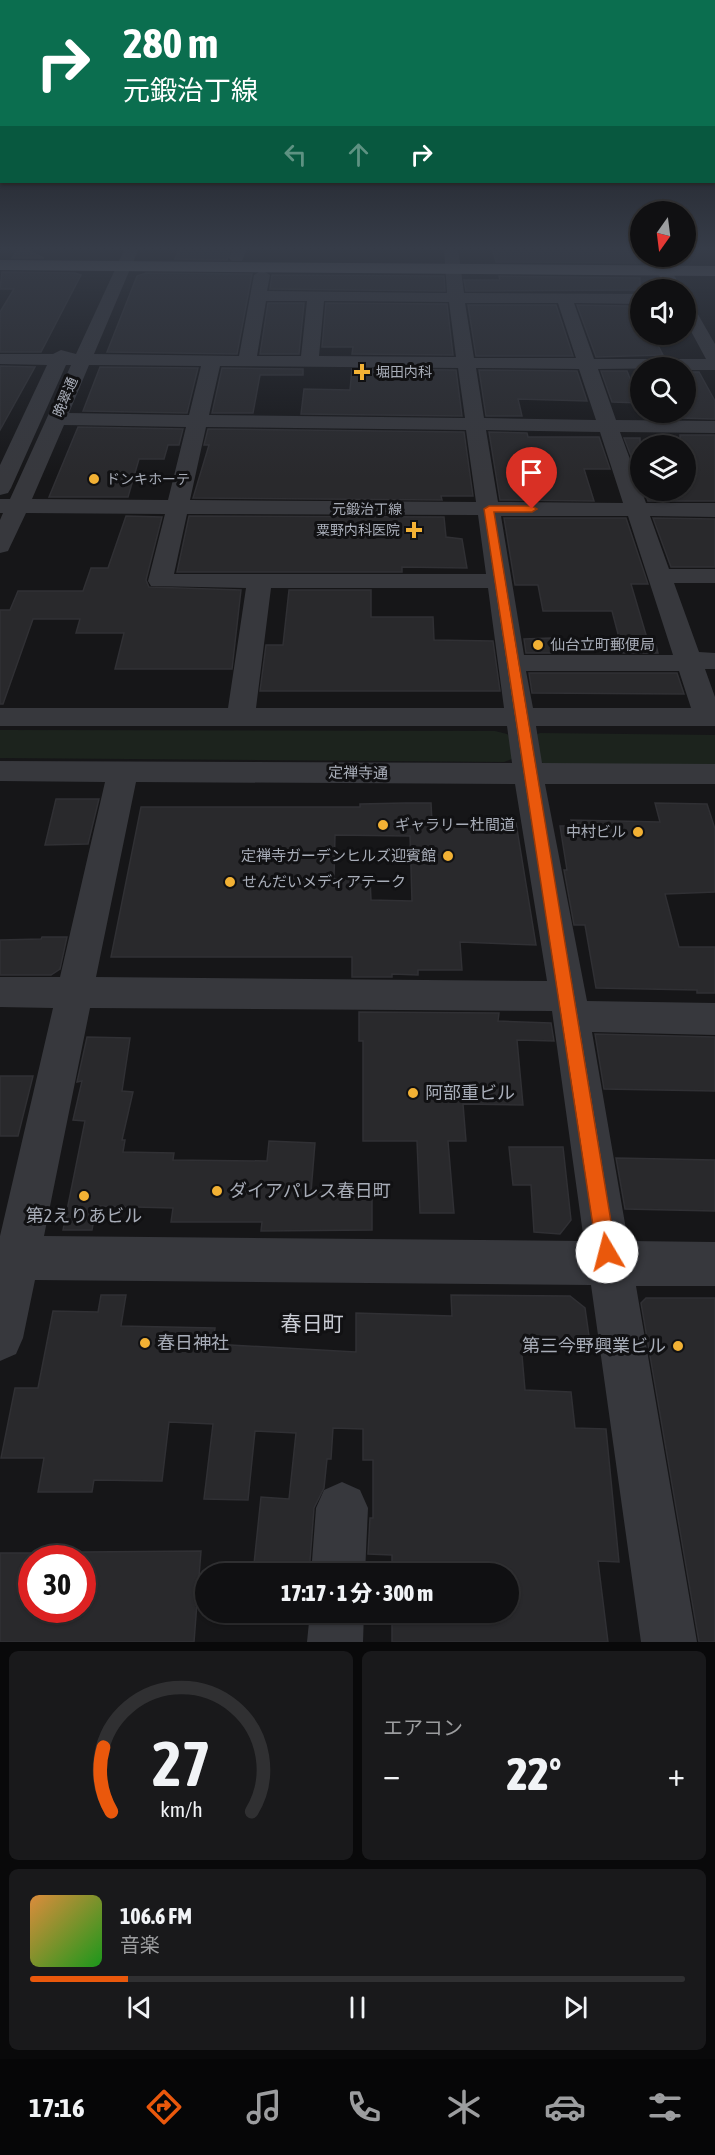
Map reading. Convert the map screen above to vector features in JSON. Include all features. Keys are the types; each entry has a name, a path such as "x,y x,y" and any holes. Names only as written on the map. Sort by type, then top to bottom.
{"street":[{"name":"晩翠通","path":"0,546 9,506 56,419 94,325"},
{"path":"247,360 253,325"},
{"path":"310,360 313,325"},
{"path":"460,325 520,716 570,1006 608,1264 669,1642"},
{"path":"0,717 712,717 688,662 639,510 573,325"},
{"path":"0,359 466,361 714,366 696,329"},
{"name":"晩翠通","path":"0,488 72,333"},
{"path":"212,360 160,581 499,580"},
{"path":"56,419 715,427"},
{"name":"元鍛治丁線","path":"9,506 715,510"},
{"path":"659,576 715,576"},
{"path":"241,716 259,582"},
{"path":"512,663 715,661"},
{"path":"0,1338 9,1258 74,992 123,770"},
{"name":"定禅寺通","path":"0,771 715,774"},
{"path":"0,992 74,992 570,1006 715,1019"},
{"path":"9,1258 715,1264"},
{"path":"340,1563 342,1508"},
{"path":"335,1642 336,1623"}],"shaded area":[{"path":"0,730 495,731 507,734 514,741 512,759 504,762 0,758"},
{"path":"540,733 715,735 715,764 545,764 537,760 533,736"}],"building":[{"path":"0,325 55,325 41,352 0,352"},
{"path":"118,325 243,325 237,354 107,352"},
{"path":"265,325 302,325 299,354 260,354"},
{"path":"324,325 449,325 453,355 352,354 353,347 322,347"},
{"path":"471,325 563,325 573,356 476,356"},
{"path":"584,325 630,325 630,345 658,345 663,355 596,357"},
{"path":"0,366 35,367 0,430"},
{"path":"100,367 198,368 187,413 83,411"},
{"path":"222,368 303,369 303,375 260,375 253,413 212,413"},
{"path":"352,369 456,370 462,416 301,414 304,389 350,390"},
{"path":"479,370 577,371 587,401 518,399 522,416 486,416"},
{"path":"601,371 627,371 630,378 630,403 612,402"},
{"path":"696,372 699,372 715,401 715,419 696,418"},
{"name":"ドンキホーテ","path":"78,427 183,429 179,445 168,445 164,459 139,459 128,497 49,497"},
{"path":"208,429 464,432 473,496 441,496 442,500 193,498 209,445 204,445"},
{"path":"489,432 527,433 528,437 599,437 610,469 584,469 594,501 500,500"},
{"path":"696,435 715,435 715,501 696,501"},
{"path":"624,438 630,438 630,454"},
{"path":"126,516 162,517 146,580 149,587 241,590 232,669 115,669 124,633 76,633 80,619 33,619 3,704 0,704 0,610 10,610 18,591 83,591 91,568 108,568"},
{"path":"189,516 444,517 446,537 462,539 467,568 402,567 402,572 177,572"},
{"path":"504,518 626,518 648,584 631,584 649,645 656,645 658,653 623,653 612,611 543,611 538,585 515,585"},
{"path":"653,518 715,519 715,567 671,567"},
{"path":"289,590 371,590 371,617 433,617 434,640 493,641 500,691 260,691 266,645 283,645"},
{"path":"551,638 555,653 526,653 524,639"},
{"path":"529,673 677,673 684,694 532,693"},
{"path":"56,799 99,799 88,844 45,845"},
{"path":"431,803 432,822 516,823 536,945 460,942 462,970 418,970 418,975 392,974 392,977 352,977 352,957 111,957 141,807 360,807 360,804","holes":["335,835 410,836 412,901 371,900 370,879 334,879"]},
{"path":"655,803 707,804 715,829 715,892 665,894 679,947 715,947 715,993 697,993 697,990 596,988 585,925 574,925 564,870 567,870 560,826 573,826 571,820 660,822"},
{"path":"42,937 67,937 60,969 51,975 0,975 0,940 41,939"},
{"path":"359,1012 499,1013 498,1021 551,1023 554,1041 517,1040 523,1105 463,1104 466,1141 448,1141 454,1213 420,1213 417,1141 363,1141 363,1041 359,1041"},
{"path":"595,1034 715,1037 715,1091 604,1089"},
{"path":"87,1037 130,1038 122,1091 133,1092 122,1140 125,1140 123,1152 174,1153 173,1160 267,1161 269,1141 315,1143 311,1192 372,1193 372,1230 261,1231 262,1222 171,1222 173,1208 96,1206 92,1230 63,1230 85,1121 73,1120 82,1081 77,1082"},
{"path":"0,1076 33,1076 18,1136 0,1136"},
{"path":"509,1147 563,1147 571,1220 560,1234 534,1232 531,1185 513,1185"},
{"path":"616,1158 715,1160 715,1211 625,1209"},
{"path":"101,1295 126,1295 121,1326 215,1328 213,1344 356,1352 356,1313 452,1316 451,1295 570,1296 585,1308 590,1343 521,1344 525,1390 571,1392 575,1428 606,1429 619,1562 598,1561 608,1642 392,1642 392,1623 519,1623 519,1563 392,1563 392,1555 368,1554 370,1518 373,1518 373,1460 363,1460 363,1429 333,1428 331,1459 327,1459 324,1488 314,1508 310,1563 254,1563 261,1497 289,1499 296,1433 255,1431 248,1500 204,1499 213,1424 169,1422 162,1481 94,1480 92,1492 38,1492 44,1458 1,1458 15,1388 38,1388 53,1311 98,1312"},
{"path":"646,1298 715,1298 715,1642 699,1642 641,1303"},
{"path":"201,1551 200,1563 195,1563 194,1642 0,1642 0,1553 18,1553 18,1623 96,1623 96,1552"}],"place":[{"name":"堀田内科","path":"362,372"},
{"name":"ドンキホーテ","path":"94,479"},
{"name":"粟野内科医院","path":"414,530"},
{"name":"仙台立町郵便局","path":"538,645"},
{"name":"ギャラリー杜間道","path":"383,825"},
{"name":"中村ビル","path":"638,832"},
{"name":"定禅寺ガーデンヒルズ迎賓館","path":"448,856"},
{"name":"せんだいメディアテーク","path":"230,882"},
{"name":"阿部重ビル","path":"413,1093"},
{"name":"ダイアパレス春日町","path":"217,1191"},
{"name":"第2えりあビル","path":"84,1196"},
{"name":"春日神社","path":"145,1343"},
{"name":"第三今野興業ビル","path":"678,1346"}],"district":[{"name":"春日町","path":"312,1324"}],"route":[{"path":"532,509 489,509 532,797 568,996 607,1252"}]}
